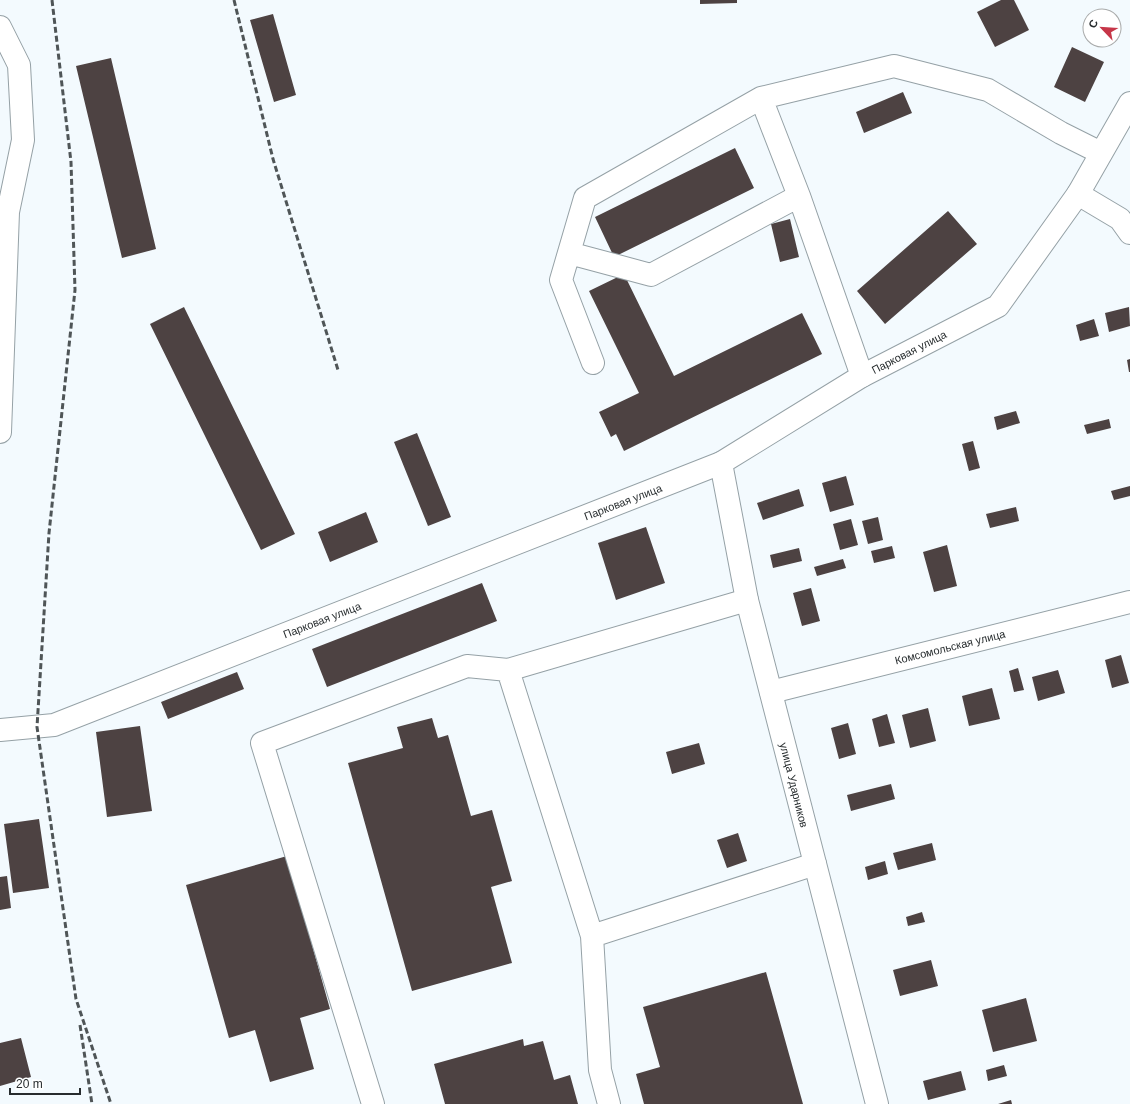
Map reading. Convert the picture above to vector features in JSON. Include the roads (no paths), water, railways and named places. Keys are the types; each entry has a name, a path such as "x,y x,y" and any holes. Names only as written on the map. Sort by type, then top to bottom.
{"main road":[{"path":"0,26 19,65 23,140 8,212 0,432"},
{"path":"593,363 561,280 585,198 761,98 894,66 988,90 1061,133 1101,153"},
{"path":"761,98 799,196 862,376"},
{"name":"Парковая улица","path":"0,730 54,725 721,463 862,376 998,306 1078,194 1130,103"},
{"path":"1078,194 1127,224"},
{"path":"569,253 651,275 799,196"},
{"name":"улица Ударников","path":"721,463 747,600 877,1104"},
{"path":"373,1104 262,743 467,666 508,670 747,600"},
{"name":"Комсомольская улица","path":"771,692 1130,602"},
{"path":"508,670 592,936 600,1070 609,1104"},
{"path":"592,936 815,864"}],"railway":[{"path":"52,0 71,162 75,290 49,533 37,727 76,999 111,1104"},
{"path":"234,0 273,159 338,370"},
{"path":"80,1025 92,1104"}]}
